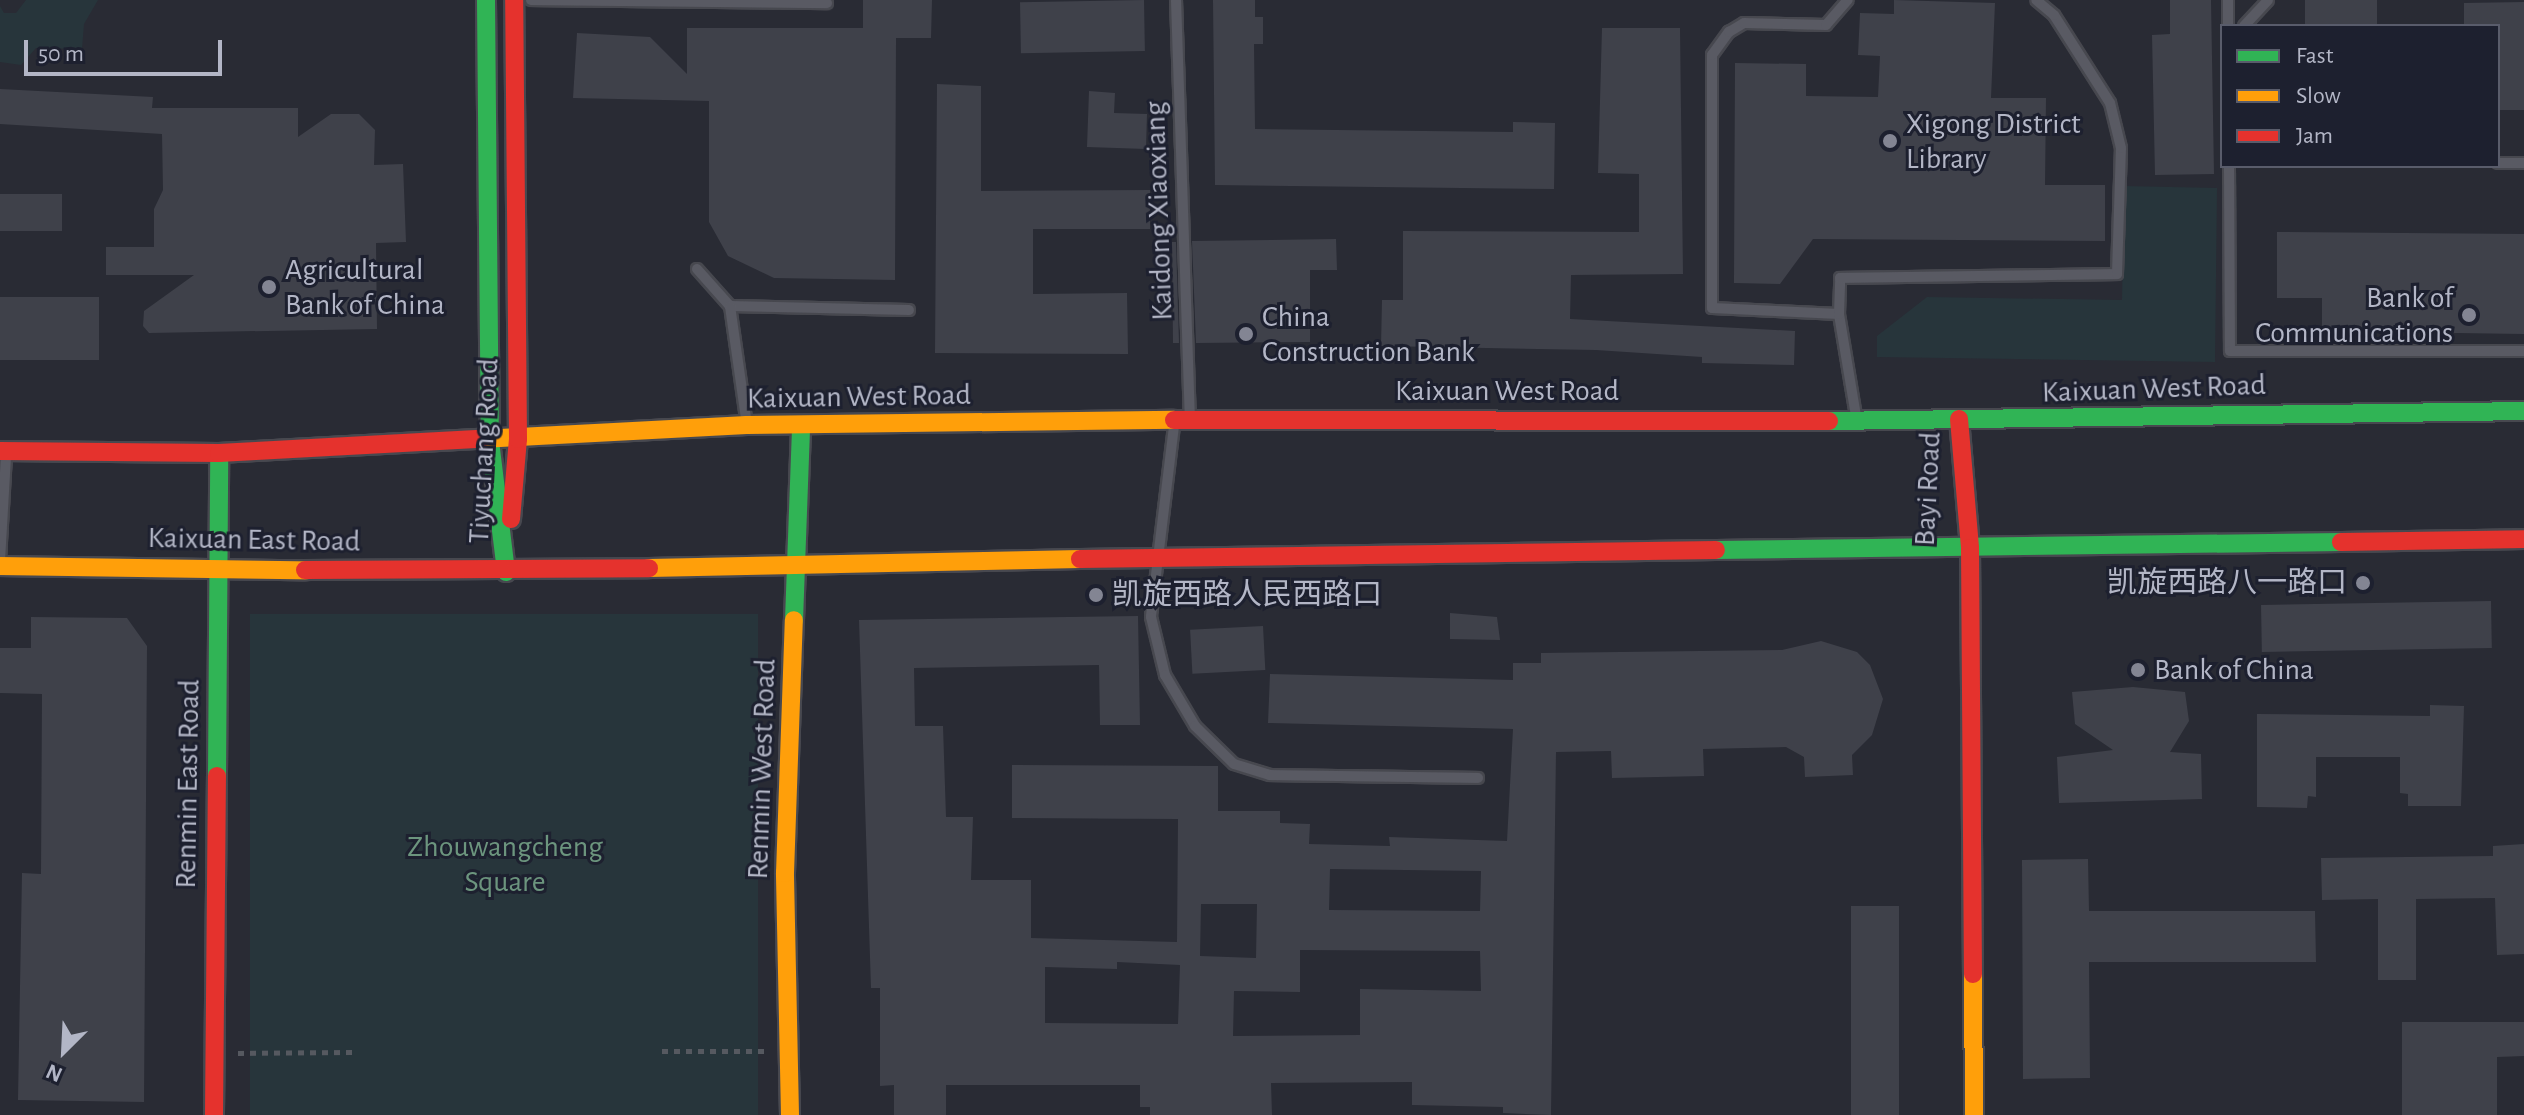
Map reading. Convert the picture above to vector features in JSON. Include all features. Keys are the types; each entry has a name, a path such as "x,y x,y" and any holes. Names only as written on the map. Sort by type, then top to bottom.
{"main road":[{"name":"Tiyuchang Road","path":"486,0 490,441 506,572"},
{"name":"Tiyuchang Road","path":"506,572 518,439 514,0"},
{"name":"Kaixuan West Road","path":"490,441 747,425 1182,420 1959,419 2524,411"},
{"name":"Bayi Road","path":"1959,419 1974,1115"},
{"name":"Renmin West Road","path":"790,1115 785,873 801,426"},
{"path":"3,451 219,453 490,441"},
{"name":"Renmin East Road","path":"214,1115 219,453"},
{"path":"506,572 797,563 2524,539"},
{"name":"Bayi Road","path":"1956,1115 1961,548"},
{"name":"Kaixuan East Road","path":"0,566 506,572"}],"lane":[{"path":"531,0 827,3"},
{"name":"Kaidong Xiaoxiang","path":"1176,0 1182,420 1151,617 1165,675 1195,726 1234,764 1270,775 1478,778"},
{"path":"1839,314 1712,308 1712,55 1729,32 1744,23 1826,25 1848,0"},
{"path":"1856,418 1839,314 1840,278 2117,274 2121,148 2110,103 2063,27 2036,0"},
{"path":"2228,0 2228,24"},
{"path":"2246,24 2268,0"},
{"path":"2500,163 2524,163"},
{"path":"2229,168 2230,351 2524,351"},
{"path":"697,269 730,306 747,425"},
{"path":"730,306 909,310"},
{"path":"0,566 3,451"}],"path":[{"path":"662,1051 789,1052"},
{"path":"213,1054 353,1052"}],"green space":[{"path":"26,0 98,0 84,24 82,49 36,48 21,65 0,62 0,6 4,13 16,13"},
{"path":"2124,186 2217,188 2215,362 1877,357 1877,336 1927,297 2122,300"},
{"name":"Zhouwangcheng Square","path":"250,614 758,614 758,1115 250,1115"}],"building":[{"path":"863,0 932,0 931,38 896,38 895,280 774,278 728,256 709,222 709,101 573,98 577,33 650,37 687,74 687,28 863,28"},
{"path":"1144,0 1145,51 1021,53 1020,2"},
{"path":"1213,0 1255,0 1255,17 1263,17 1263,44 1254,44 1255,129 1513,132 1513,122 1555,123 1554,189 1215,185"},
{"name":"Xigong District Library","path":"1894,0 1995,3 1991,98 2046,98 2045,185 2105,185 2105,241 1813,239 1780,284 1734,283 1735,63 1806,64 1806,96 1878,97 1880,56 1858,55 1860,13 1894,14"},
{"path":"2170,0 2211,0 2214,174 2155,175 2152,35 2170,34"},
{"path":"2305,0 2377,0 2377,24 2305,24"},
{"path":"2524,2 2524,110 2500,110 2500,24 2464,24 2464,3"},
{"path":"1602,28 1680,28 1683,274 1571,275 1570,319 1795,331 1794,365 1702,363 1702,357 1596,350 1381,346 1382,300 1403,300 1403,231 1639,232 1639,174 1598,173"},
{"path":"937,84 981,86 981,191 1150,190 1150,229 1033,229 1033,294 1127,293 1128,354 935,353"},
{"path":"0,89 153,97 152,108 298,108 298,137 331,114 359,114 375,130 374,165 403,164 406,242 376,243 377,329 149,333 143,326 144,311 194,275 106,275 106,247 154,247 154,209 163,190 162,134 0,124"},
{"path":"1089,91 1115,93 1114,113 1147,114 1146,149 1087,147"},
{"path":"0,194 62,194 62,231 0,231"},
{"path":"2277,232 2524,234 2524,334 2322,331 2322,298 2277,298"},
{"path":"1336,239 1337,270 1310,270 1310,342 1196,343 1192,241"},
{"path":"1172,242 1176,242 1179,343 1173,343"},
{"path":"0,297 99,297 99,360 0,360"},
{"path":"2491,601 2492,648 2262,652 2261,605"},
{"path":"1450,613 1497,617 1500,640 1450,639"},
{"path":"1138,616 1140,725 1100,725 1099,665 914,668 915,726 943,726 946,817 973,817 971,880 1031,880 1031,938 1177,942 1178,819 1012,818 1012,765 1218,766 1218,811 1280,811 1280,823 1310,824 1309,844 1390,846 1389,837 1507,841 1513,729 1268,723 1270,674 1513,680 1513,663 1541,663 1541,653 1782,650 1821,641 1857,652 1870,665 1883,699 1872,735 1852,755 1853,775 1805,777 1804,757 1786,747 1703,749 1704,776 1612,778 1611,751 1556,752 1551,1115 1503,1113 1503,1107 1412,1105 1412,1082 1271,1083 1272,1115 1150,1115 1150,1107 1140,1107 1140,1085 946,1085 946,1115 894,1115 894,1085 880,1086 880,988 871,988 859,620","holes":["1330,869 1481,871 1480,911 1329,910","1201,904 1257,904 1256,958 1200,956","1300,950 1480,951 1481,991 1360,989 1360,1035 1233,1036 1234,991 1300,992","1117,962 1180,965 1178,1024 1045,1023 1045,967 1117,969"]},
{"path":"31,617 127,618 147,646 144,1102 18,1100 22,873 41,874 42,694 0,693 0,648 31,648"},
{"path":"1263,626 1265,670 1192,674 1190,630"},
{"path":"2133,687 2185,692 2189,721 2170,752 2201,754 2202,799 2059,803 2057,757 2113,750 2075,724 2072,692"},
{"path":"2430,705 2464,706 2461,806 2408,806 2408,794 2400,793 2400,757 2316,757 2316,797 2308,796 2307,808 2257,807 2257,714 2430,716"},
{"path":"2524,844 2524,954 2497,955 2495,898 2416,899 2416,980 2378,980 2378,899 2322,900 2321,858 2493,856 2493,846"},
{"path":"2088,859 2089,911 2315,911 2316,962 2089,962 2090,1078 2023,1079 2022,860"},
{"path":"1851,906 1899,906 1899,1115 1851,1115"},
{"path":"2402,1022 2524,1022 2524,1056 2497,1057 2497,1115 2402,1115"}],"traffic: fast":[{"path":"486,0 490,441 506,572"},
{"path":"1829,421 2524,411"},
{"path":"794,620 801,426"},
{"path":"217,776 219,453"},
{"path":"1716,550 2341,542"}],"traffic: slow":[{"path":"481,439 747,425 1174,420"},
{"path":"649,568 1080,559"},
{"path":"0,566 305,570"},
{"path":"790,1115 785,873 794,620"},
{"path":"1973,974 1974,1115"}],"traffic: jam":[{"path":"511,519 518,439 514,0"},
{"path":"1959,419 1970,548 1973,974"},
{"path":"1174,420 1829,421"},
{"path":"0,451 219,453 481,439"},
{"path":"2341,542 2524,539"},
{"path":"1080,559 1716,550"},
{"path":"305,570 649,568"},
{"path":"214,1115 217,776"}],"place":[{"name":"Xigong District Library","path":"1890,141"},
{"name":"Agricultural Bank of China","path":"269,287"},
{"name":"Bank of Communications","path":"2469,315"},
{"name":"China Construction Bank","path":"1246,334"},
{"name":"凯旋西路八一路口","path":"2363,583"},
{"name":"凯旋西路人民西路口","path":"1096,595"},
{"name":"Bank of China","path":"2138,670"}]}
